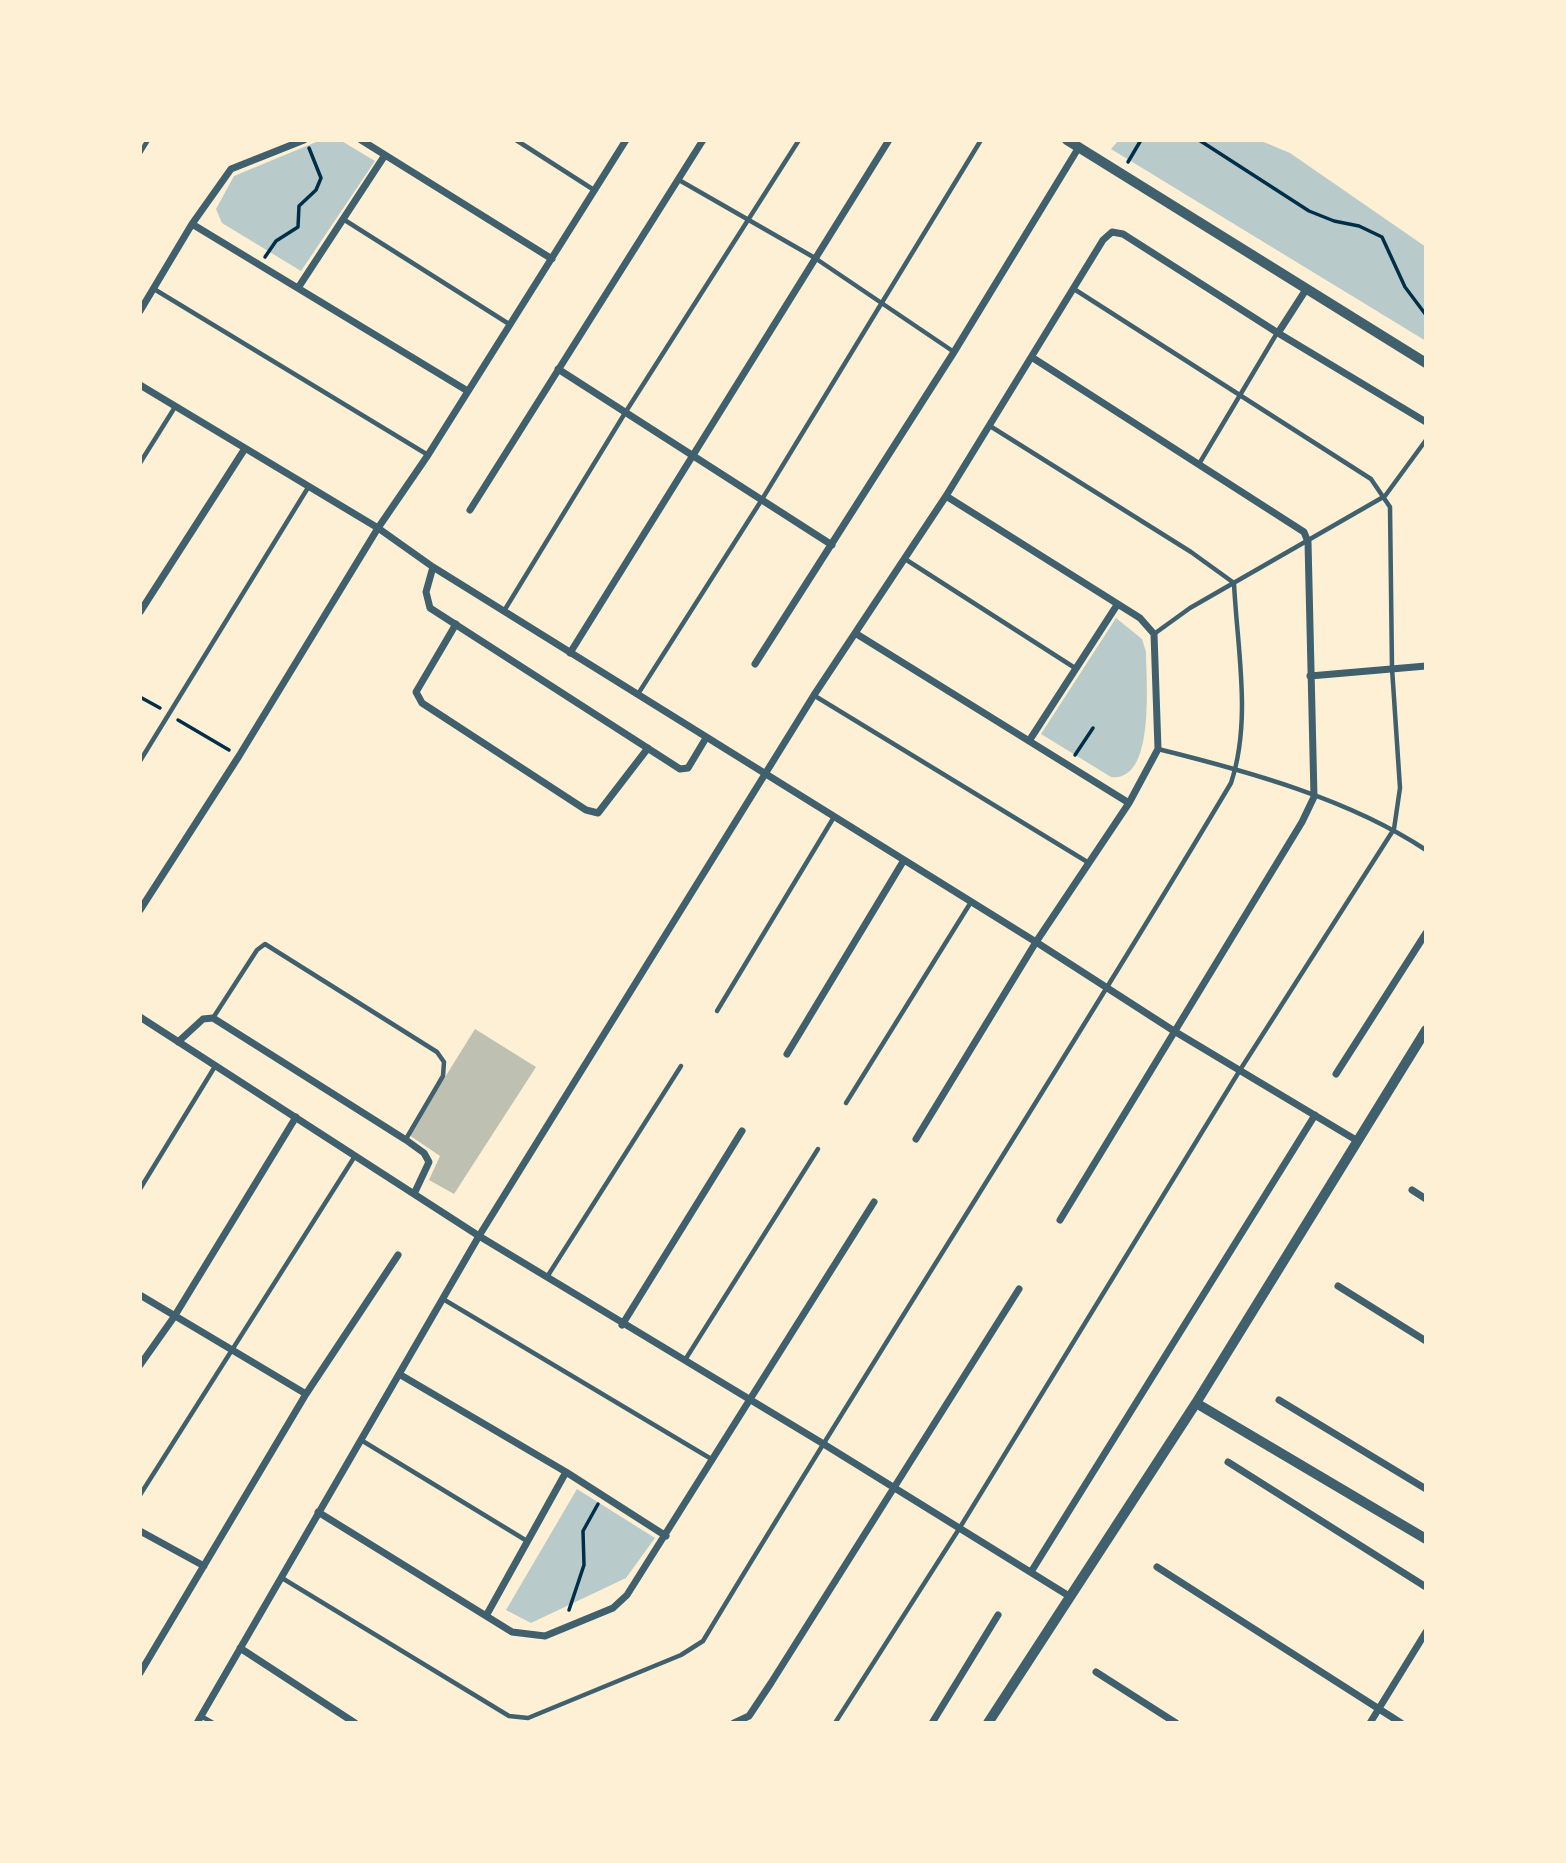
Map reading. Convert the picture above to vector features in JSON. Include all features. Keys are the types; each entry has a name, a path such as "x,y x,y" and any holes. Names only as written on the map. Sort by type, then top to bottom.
{"street":[{"path":"140,311 192,223 231,169 305,140"},
{"path":"361,140 552,259"},
{"path":"140,910 239,756 378,528 428,455 466,390 626,140"},
{"path":"470,510 703,140"},
{"path":"570,653 889,140"},
{"path":"1067,140 1426,363"},
{"path":"755,664 954,352 1079,147"},
{"path":"298,288 385,155"},
{"path":"192,223 466,390"},
{"path":"199,1720 479,1236 814,695 946,496 1103,240 1112,232 1122,234 1278,333 1426,422"},
{"path":"1278,333 1307,288"},
{"path":"1033,358 1304,532 1308,542 1314,797 1302,822 1060,1220"},
{"path":"558,369 831,545"},
{"path":"140,385 244,450 378,528 433,568 835,816 1174,1031 1356,1140"},
{"path":"140,612 244,450"},
{"path":"916,1139 1036,942 1129,803 1158,749 1154,634 1140,618 946,496"},
{"path":"433,568 426,592 430,608 680,769 688,768 706,738"},
{"path":"1029,741 1116,605"},
{"path":"456,624 416,692 422,703 586,810 598,813 648,748"},
{"path":"855,633 1129,803"},
{"path":"1310,676 1426,666"},
{"path":"788,1054 904,860"},
{"path":"1336,1074 1426,933"},
{"path":"140,1017 214,1068 296,1117 479,1236 622,1325 822,1443 1069,1597"},
{"path":"178,1042 203,1019 213,1018 406,1140 424,1153 429,1162 414,1194"},
{"path":"988,1723 1196,1404 1426,1030"},
{"path":"1031,1572 1315,1115"},
{"path":"140,1365 174,1317 296,1117"},
{"path":"622,1325 742,1130"},
{"path":"1412,1190 1426,1199"},
{"path":"318,1513 512,1632 545,1636 613,1608 627,1595 666,1536 714,1460 748,1399 874,1202"},
{"path":"140,1673 306,1394 398,1255"},
{"path":"1338,1286 1426,1341"},
{"path":"734,1723 749,1716 771,1683 892,1486 1019,1289"},
{"path":"140,1295 306,1394"},
{"path":"399,1374 566,1472 666,1536"},
{"path":"1279,1400 1426,1489"},
{"path":"1196,1404 1426,1539"},
{"path":"1228,1462 1426,1587"},
{"path":"486,1616 566,1472"},
{"path":"140,1531 204,1566"},
{"path":"1157,1567 1401,1723"},
{"path":"932,1723 998,1615"},
{"path":"1370,1723 1426,1632"},
{"path":"240,1648 355,1723"},
{"path":"1096,1672 1176,1723"}],"lane":[{"path":"140,153 148,140"},
{"path":"516,140 595,191"},
{"path":"504,611 625,413 799,140"},
{"path":"638,694 761,500 981,140"},
{"path":"678,179 815,258 954,352"},
{"path":"343,219 509,324"},
{"path":"153,289 428,455"},
{"path":"835,1723 959,1529 1240,1069 1394,829 1400,788 1392,668 1390,507 1385,496 1371,479 1242,393 1074,289"},
{"path":"1198,464 1278,333"},
{"path":"140,463 176,407"},
{"path":"989,426 1191,552 1234,583"},
{"path":"1154,634 1190,608 1385,496 1426,440"},
{"path":"140,761 309,486"},
{"path":"904,558 1074,668"},
{"path":"281,1577 509,1716 528,1718 681,1655 703,1641 822,1443 1109,988 1231,783 1236,768 1242,692 1234,583"},
{"path":"814,695 1089,863"},
{"path":"1158,749 1236,768 1314,797 1394,829 1426,850"},
{"path":"717,1011 835,816"},
{"path":"846,1103 972,902"},
{"path":"213,1018 257,950 265,944 437,1052 444,1062 443,1076 406,1140"},
{"path":"547,1278 681,1066"},
{"path":"140,1189 214,1068"},
{"path":"685,1360 818,1149"},
{"path":"140,1495 355,1156"},
{"path":"443,1299 714,1460"},
{"path":"361,1440 527,1541"},
{"path":"199,1720 212,1723"}],"path":[{"path":"260,265 276,241 298,227 299,206 316,190 321,178 305,140"},
{"path":"1121,174 1141,140"},
{"path":"1199,140 1309,211 1334,221 1359,226 1382,237 1405,287 1426,315"},
{"path":"140,696 239,756"},
{"path":"1068,766 1093,728"},
{"path":"569,1611 584,1565 583,1531 603,1497"}],"shaded area":[{"path":"321,140 340,140 375,161 301,271 222,223 216,209 234,176"},
{"path":"1119,140 1259,140 1290,153 1426,247 1426,341 1111,149"},
{"path":"1116,618 1142,639 1146,652 1147,705 1142,747 1135,764 1125,774 1111,777 1041,734"},
{"path":"577,1489 655,1538 626,1578 531,1623 506,1610"}],"building":[{"path":"475,1029 536,1067 454,1194 429,1180 440,1156 409,1135"}]}
